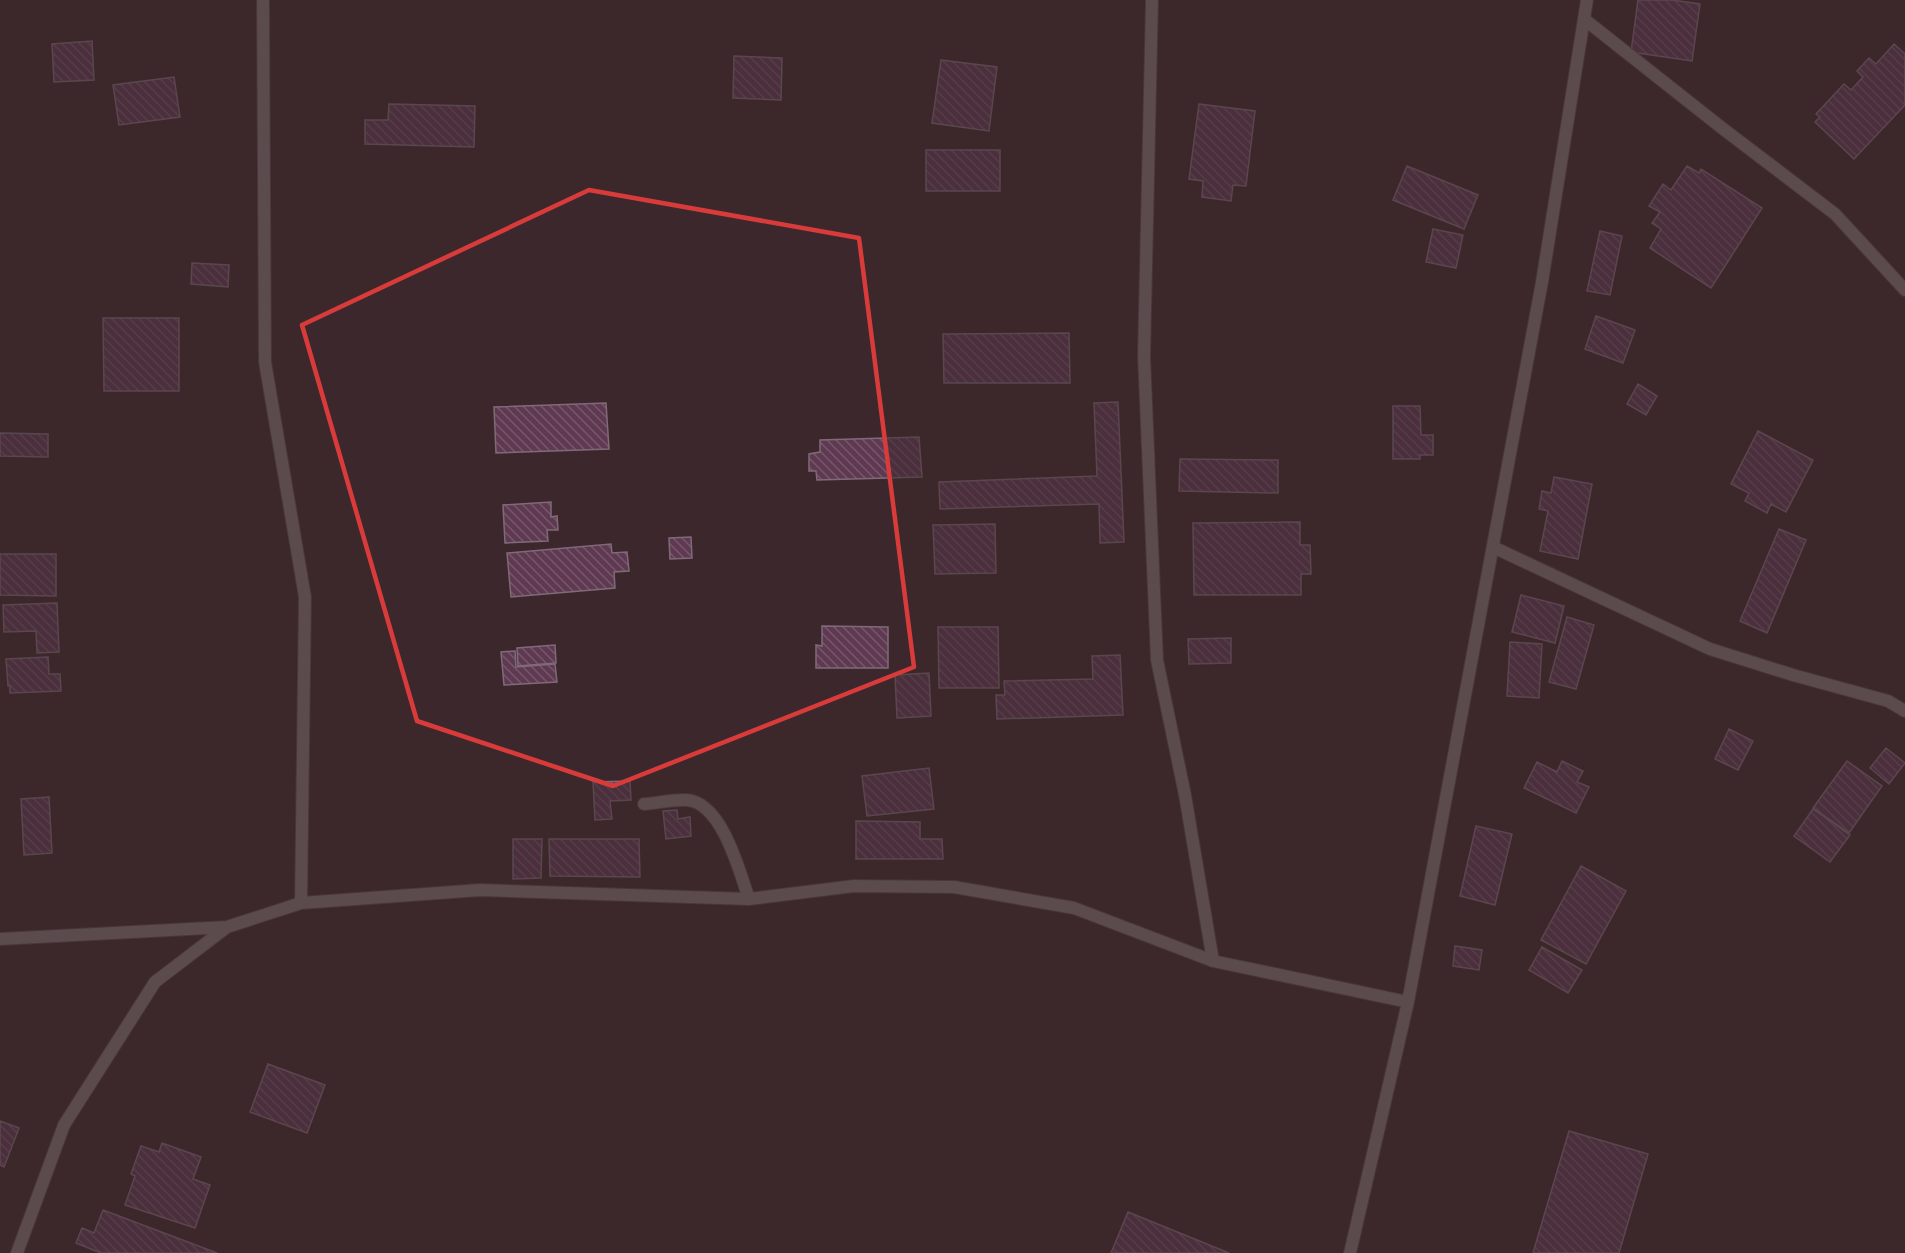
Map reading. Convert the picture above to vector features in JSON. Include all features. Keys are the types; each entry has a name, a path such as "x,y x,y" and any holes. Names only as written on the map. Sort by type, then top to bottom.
{"street":[{"path":"263,0 266,362 305,597 301,903"},
{"path":"1152,0 1144,356 1157,660 1185,795 1213,961"},
{"path":"1350,1253 1408,1002 1542,282 1587,0"},
{"path":"1584,19 1834,214 1905,290"},
{"path":"1493,547 1710,649 1888,701 1905,711"},
{"path":"644,804 687,800 700,804 717,818 738,866 749,899"},
{"path":"0,939 227,927 301,903 480,890 749,899 854,886 954,887 1074,908 1213,961 1408,1002"},
{"path":"17,1253 64,1125 155,982 227,927"}],"highlighted area":[{"path":"589,190 859,238 914,667 613,786 417,721 302,325"}],"building":[{"path":"1638,0 1672,0 1700,4 1692,61 1631,52"},
{"path":"92,41 94,80 54,82 52,44"},
{"path":"1894,44 1905,54 1905,105 1854,159 1815,122 1820,117 1816,114 1844,84 1851,90 1863,77 1857,71 1869,58 1876,64"},
{"path":"734,56 782,58 781,100 733,98"},
{"path":"941,60 997,67 989,131 932,123"},
{"path":"174,77 180,117 119,125 113,85"},
{"path":"389,104 475,106 474,147 365,144 365,120 388,120"},
{"path":"1199,104 1255,111 1246,186 1233,185 1231,201 1202,197 1203,181 1189,179"},
{"path":"926,150 1000,150 1000,191 926,191"},
{"path":"1407,166 1478,195 1464,229 1393,200"},
{"path":"1687,166 1699,173 1701,169 1762,208 1711,288 1650,248 1661,229 1652,223 1660,212 1649,206 1663,184 1671,190"},
{"path":"1433,229 1463,235 1456,268 1426,262"},
{"path":"1600,231 1622,236 1610,295 1587,291"},
{"path":"192,263 229,265 228,287 191,284"},
{"path":"1596,316 1635,330 1623,363 1585,349"},
{"path":"103,318 179,318 179,391 104,391"},
{"path":"1069,333 1070,383 944,383 943,334"},
{"path":"1638,384 1657,396 1646,415 1627,404"},
{"path":"1118,402 1124,542 1100,543 1099,504 940,509 939,482 1097,476 1094,403"},
{"path":"606,403 609,449 496,453 494,407"},
{"path":"1393,406 1420,406 1421,435 1433,435 1433,455 1420,455 1420,459 1393,459"},
{"path":"1758,431 1813,460 1786,512 1771,504 1767,513 1745,501 1749,493 1731,484"},
{"path":"0,433 48,434 48,457 0,456"},
{"path":"919,437 922,477 817,480 816,471 809,471 809,454 820,452 820,440"},
{"path":"1180,459 1278,460 1278,493 1179,491"},
{"path":"1554,477 1592,484 1578,559 1540,551 1548,511 1539,509 1542,491 1551,493"},
{"path":"551,502 551,517 557,516 558,530 547,530 548,541 505,543 503,505"},
{"path":"1300,522 1300,545 1310,545 1311,574 1301,574 1301,595 1194,595 1193,523"},
{"path":"995,524 996,573 935,574 933,525"},
{"path":"1779,529 1806,540 1767,633 1740,621"},
{"path":"691,537 692,558 670,559 669,538"},
{"path":"611,544 612,553 627,552 629,571 614,572 615,588 511,597 507,553"},
{"path":"0,554 56,554 56,596 0,595"},
{"path":"1521,595 1564,606 1555,643 1512,632"},
{"path":"57,603 59,652 37,653 36,631 4,632 3,605"},
{"path":"1567,617 1594,625 1576,689 1549,682"},
{"path":"822,626 888,627 888,668 816,668 816,645 822,646"},
{"path":"938,627 998,627 999,688 939,688"},
{"path":"1231,638 1231,663 1189,664 1188,639"},
{"path":"1510,642 1542,644 1539,698 1507,696"},
{"path":"555,645 556,663 518,666 517,648"},
{"path":"515,651 516,667 555,664 557,682 504,685 501,652"},
{"path":"1120,655 1123,715 997,719 996,695 1005,695 1004,681 1093,679 1092,656"},
{"path":"48,657 49,674 60,674 61,691 10,693 6,659"},
{"path":"929,673 931,716 897,718 895,675"},
{"path":"1729,729 1753,741 1738,770 1715,759"},
{"path":"1886,748 1905,763 1889,784 1870,768"},
{"path":"1562,761 1583,771 1577,782 1589,787 1576,813 1524,788 1537,762 1557,772"},
{"path":"1847,761 1882,786 1849,833 1813,808"},
{"path":"929,768 934,809 867,816 862,776"},
{"path":"630,781 631,800 610,801 612,819 595,820 593,782"},
{"path":"49,797 52,853 24,855 21,799"},
{"path":"1813,809 1850,835 1830,862 1794,836"},
{"path":"677,810 678,819 690,817 691,836 666,839 663,811"},
{"path":"856,821 920,822 920,839 942,839 943,859 856,859"},
{"path":"1476,826 1512,834 1495,905 1460,896"},
{"path":"513,839 542,839 541,878 513,879"},
{"path":"549,839 639,839 640,877 550,876"},
{"path":"1581,866 1626,891 1586,964 1541,940"},
{"path":"1455,946 1482,950 1479,970 1453,966"},
{"path":"1542,947 1582,970 1568,993 1529,970"},
{"path":"268,1064 325,1085 307,1133 250,1112"},
{"path":"0,1121 19,1128 4,1167 0,1165"},
{"path":"1569,1131 1648,1154 1619,1253 1533,1253"},
{"path":"162,1143 201,1157 193,1179 210,1185 195,1228 125,1205 135,1176 131,1174 141,1146 159,1152"},
{"path":"103,1210 217,1253 101,1253 76,1243 82,1228 94,1233"},
{"path":"1128,1212 1229,1253 1111,1253"}]}
